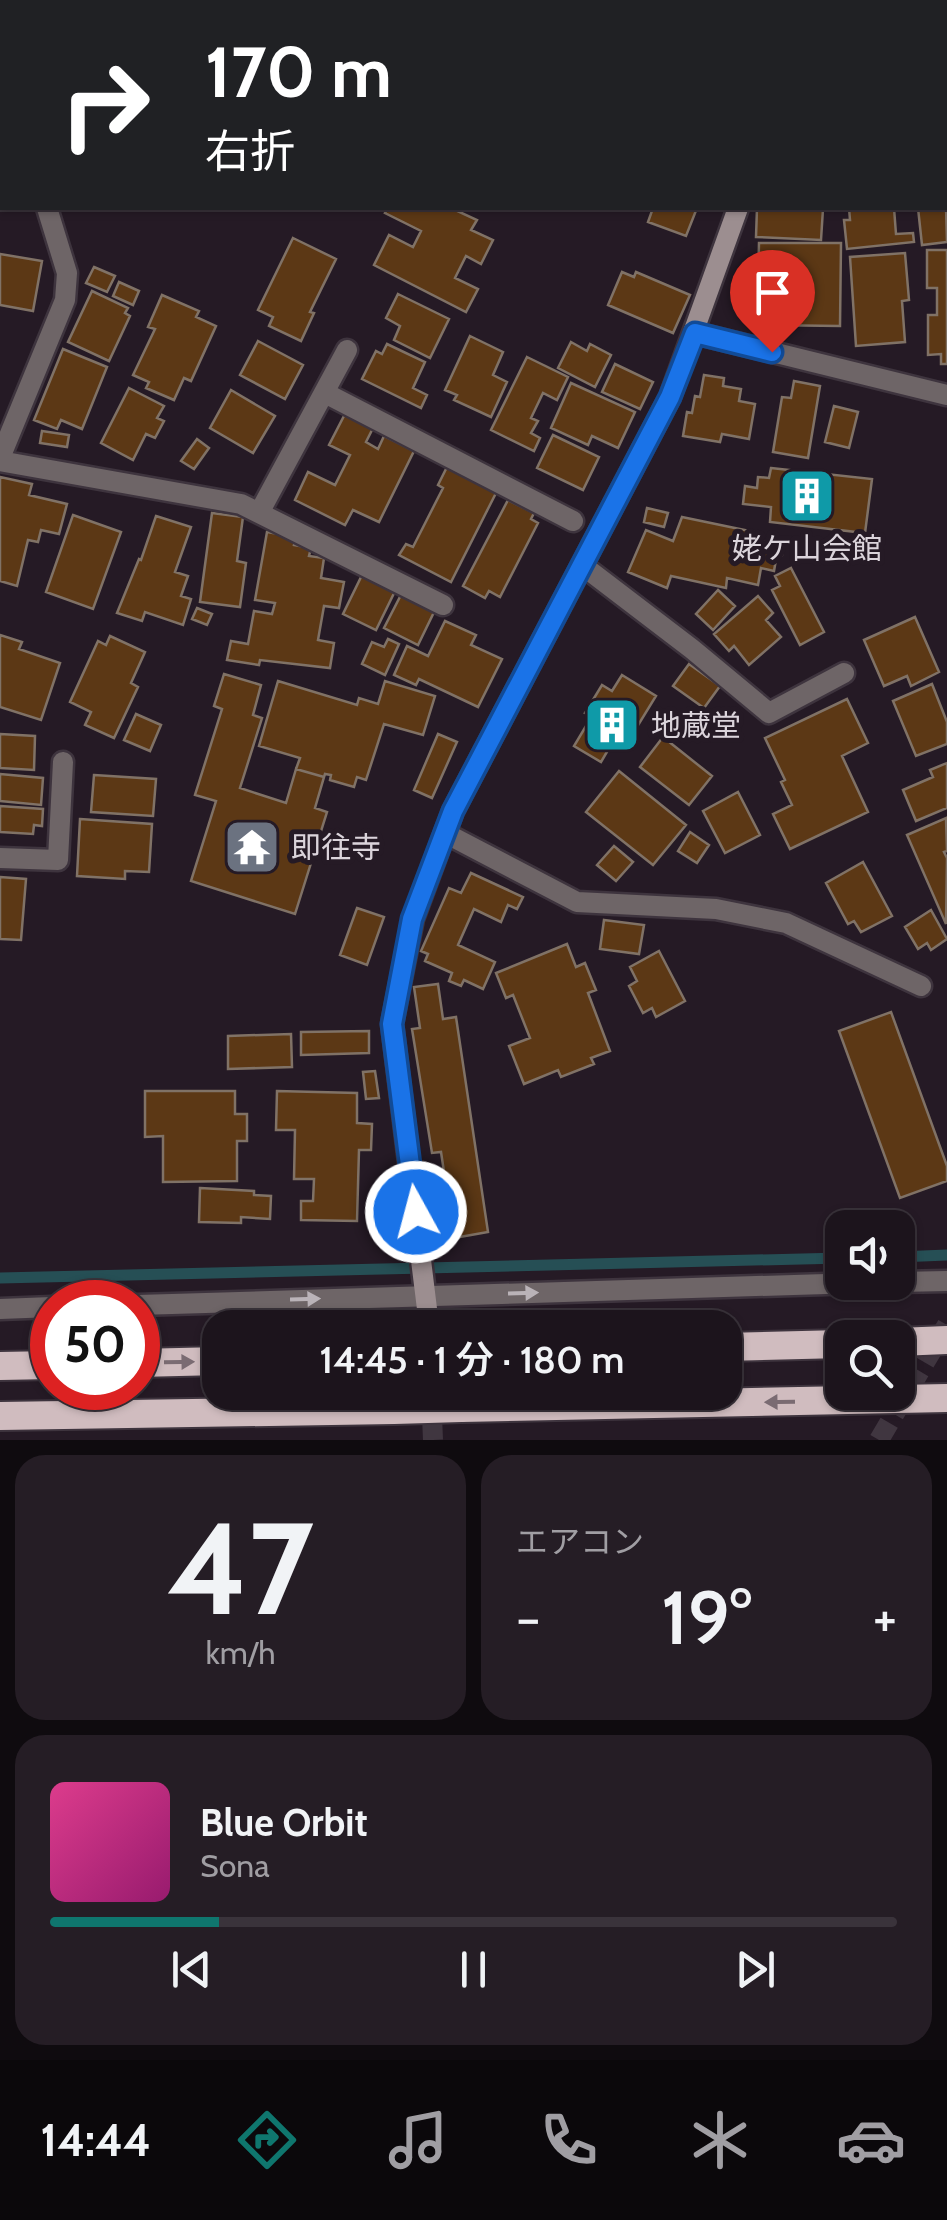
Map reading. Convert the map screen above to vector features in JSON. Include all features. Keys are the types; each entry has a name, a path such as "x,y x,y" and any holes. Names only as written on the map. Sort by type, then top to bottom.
{"highway":[{"path":"915,1341 947,1340"},
{"path":"742,1347 825,1344"},
{"path":"160,1362 202,1361"},
{"path":"0,1366 30,1365"},
{"path":"0,1416 947,1398"}],"main road":[{"path":"427,1310 392,1024 412,919 453,811 670,397 737,210"}],"street":[{"path":"48,210 67,273 64,300 0,460 241,504 443,605"},
{"path":"695,333 947,395"},
{"path":"259,513 348,350"},
{"path":"325,392 573,521"},
{"path":"582,565 768,713 844,674"},
{"path":"0,858 58,860 63,762"},
{"path":"445,833 577,902 716,909 786,923 921,986"},
{"path":"915,1282 947,1281"},
{"path":"160,1304 426,1291 825,1283"},
{"path":"0,1309 30,1308"}],"building":[{"path":"455,210 477,220 471,230 493,240 481,264 466,256 455,278 478,289 466,312 374,265 389,235 413,247 421,231 385,213"},
{"path":"652,210 696,210 686,236 648,222"},
{"path":"757,210 823,210 821,240 756,237"},
{"path":"849,210 894,210 896,234 913,233 914,242 847,249 844,220 850,220"},
{"path":"918,210 946,210 947,242 922,245"},
{"path":"293,238 336,259 310,312 314,313 301,341 269,326 273,317 258,310"},
{"path":"759,243 841,243 840,326 757,325"},
{"path":"927,250 947,250 947,364 941,364 941,354 928,355 928,315 937,315 937,288 927,288"},
{"path":"905,253 909,300 902,301 905,342 856,346 850,257"},
{"path":"0,254 42,261 33,311 0,305"},
{"path":"94,267 115,276 107,292 86,283"},
{"path":"622,272 634,277 636,272 690,295 673,333 608,305"},
{"path":"119,282 139,291 133,305 113,296"},
{"path":"92,291 128,308 125,313 130,316 109,361 68,342"},
{"path":"398,294 449,319 430,358 394,340 400,326 386,318"},
{"path":"162,295 199,311 196,317 216,326 191,381 184,378 174,400 146,388 149,382 133,375 155,329 148,327"},
{"path":"470,336 503,352 493,375 507,382 491,417 454,400 457,395 445,390"},
{"path":"258,341 303,365 285,399 240,375"},
{"path":"571,342 587,351 590,344 611,355 595,387 558,368"},
{"path":"387,344 425,362 413,388 427,395 421,408 362,379 376,351 382,354"},
{"path":"63,349 107,367 82,429 61,420 57,429 34,420"},
{"path":"527,357 568,377 557,400 543,393 531,418 538,421 531,433 540,438 534,451 491,430"},
{"path":"615,364 653,382 640,409 602,392"},
{"path":"704,375 724,378 723,386 741,389 739,401 755,404 749,439 722,434 720,442 683,436 687,412 692,413 695,396 700,397"},
{"path":"794,381 820,386 808,458 773,452 782,397 791,398"},
{"path":"571,383 635,412 618,448 592,436 588,445 551,428"},
{"path":"129,388 164,406 157,418 164,421 155,438 146,434 133,460 101,443"},
{"path":"231,390 275,416 253,453 210,428"},
{"path":"834,406 858,412 849,448 825,442"},
{"path":"345,414 373,428 366,442 378,449 384,436 414,451 379,522 353,510 345,525 295,500 308,472 335,485 350,455 329,445"},
{"path":"42,431 69,435 67,447 40,443"},
{"path":"553,435 599,457 583,490 537,468"},
{"path":"197,439 209,448 194,469 181,461"},
{"path":"447,467 497,491 451,582 399,555 406,544 413,547 443,488 438,485"},
{"name":"姥ケ山会館","path":"771,468 872,479 865,533 770,522 771,507 743,504 745,486 757,488 758,477 769,478"},
{"path":"0,477 32,484 29,495 67,504 59,534 41,530 38,542 28,540 17,586 0,581"},
{"path":"508,500 534,513 531,519 538,523 500,597 489,591 485,598 463,586"},
{"path":"647,508 668,513 664,527 644,522"},
{"path":"212,513 243,517 237,561 246,563 240,607 200,602"},
{"path":"73,515 121,532 93,609 46,592"},
{"path":"156,516 191,527 175,572 188,576 181,596 191,599 183,625 145,612 142,621 117,613"},
{"path":"682,517 759,533 758,540 784,546 782,555 777,554 774,571 761,568 758,585 727,578 726,588 671,576 667,588 628,572 646,530 673,541"},
{"path":"267,532 296,537 294,545 311,548 309,556 324,558 321,578 344,582 339,608 324,606 318,640 334,643 330,668 227,660 231,641 248,644 254,611 272,614 275,603 255,600"},
{"path":"791,568 824,632 800,645 772,590 780,586 775,576"},
{"path":"364,571 397,587 376,630 343,614"},
{"path":"718,590 735,606 713,630 696,614"},
{"path":"403,591 436,608 418,645 384,628"},
{"path":"758,596 773,613 766,620 781,637 749,665 734,646 729,651 714,634"},
{"path":"197,608 212,614 207,625 192,619"},
{"path":"915,617 939,672 911,686 907,676 884,686 864,640"},
{"path":"445,621 476,635 471,645 502,659 478,707 419,679 416,685 394,675 407,646 428,656"},
{"path":"0,635 22,642 19,649 60,663 41,720 0,707"},
{"path":"110,636 145,652 131,683 138,687 114,738 85,725 91,712 70,702 98,641 106,645"},
{"path":"388,639 399,644 385,675 362,664 372,642 384,647"},
{"path":"689,664 720,686 704,708 673,686"},
{"path":"224,674 261,685 253,715 262,718 240,788 286,803 296,769 324,777 315,808 327,812 295,914 191,881 216,801 195,795 222,709 214,706"},
{"name":"地蔵堂","path":"622,675 656,696 629,740 618,733 601,762 574,746 592,716 585,713 602,685 612,691"},
{"path":"278,681 357,705 359,698 378,704 385,681 435,696 423,735 384,724 366,780 357,777 354,787 330,780 331,775 324,777 296,769 300,758 259,746"},
{"path":"932,684 947,722 947,744 916,756 893,701"},
{"path":"847,699 868,743 842,756 868,812 790,849 773,814 792,805 765,738"},
{"path":"136,714 161,725 150,751 124,740"},
{"path":"0,734 35,736 34,770 0,768"},
{"path":"438,734 457,742 432,798 414,790"},
{"path":"663,737 712,776 689,805 640,767"},
{"path":"947,763 947,808 916,821 903,790 933,777 930,770"},
{"path":"619,771 686,825 653,865 586,812"},
{"path":"0,774 43,778 41,805 0,801"},
{"path":"94,775 156,779 153,816 91,812"},
{"path":"738,792 760,835 725,853 703,811"},
{"path":"0,806 43,809 42,826 34,825 33,834 0,832"},
{"path":"946,818 944,852 946,924 907,835"},
{"path":"80,819 152,824 149,872 125,871 125,879 77,876"},
{"path":"690,832 709,845 697,863 678,851"},
{"path":"614,846 633,862 616,881 597,865"},
{"path":"863,862 892,916 861,932 854,921 848,924 826,883"},
{"path":"471,873 523,897 517,909 508,905 501,922 474,909 458,945 495,962 483,989 464,980 461,986 449,981 452,973 425,961 428,954 421,951 449,888 461,893"},
{"path":"0,877 26,879 21,940 0,939"},
{"path":"357,908 384,917 367,965 340,955"},
{"path":"931,910 947,939 931,950 927,943 918,949 905,927"},
{"path":"604,920 644,925 639,954 600,949"},
{"path":"567,944 576,967 585,963 596,990 588,993 610,1051 591,1058 594,1064 561,1077 558,1070 524,1084 509,1046 530,1038 513,995 506,998 496,973"},
{"path":"659,951 685,1001 656,1017 652,1008 643,1013 629,986 637,981 630,967"},
{"path":"438,984 443,1019 456,1017 488,1232 454,1238 441,1152 432,1153 412,1029 420,1028 414,987"},
{"path":"891,1012 947,1166 947,1181 900,1198 839,1031"},
{"path":"369,1031 369,1053 301,1055 301,1032"},
{"path":"291,1034 292,1067 228,1069 228,1036"},
{"path":"375,1071 379,1098 366,1099 363,1072"},
{"path":"145,1091 235,1091 235,1114 247,1114 247,1141 237,1141 237,1181 163,1182 163,1136 145,1137"},
{"path":"277,1091 357,1093 357,1123 372,1124 371,1150 359,1150 357,1221 301,1220 301,1201 313,1201 314,1179 294,1179 295,1130 276,1130"},
{"path":"200,1188 254,1191 254,1195 271,1196 270,1219 241,1217 241,1223 199,1222"},
{"path":"390,1208 391,1227 370,1228 369,1209"}],"waterway":[{"path":"915,1256 947,1255"},
{"path":"0,1278 825,1258"}],"tunnel":[{"path":"879,1440 947,1325"},
{"path":"432,1410 433,1440"}],"place":[{"name":"姥ケ山会館","path":"807,496"},
{"name":"地蔵堂","path":"612,725"},
{"name":"即往寺","path":"252,847"}],"route":[{"path":"416,1212 392,1024 412,919 453,811 670,397 695,333 772,352"}]}
